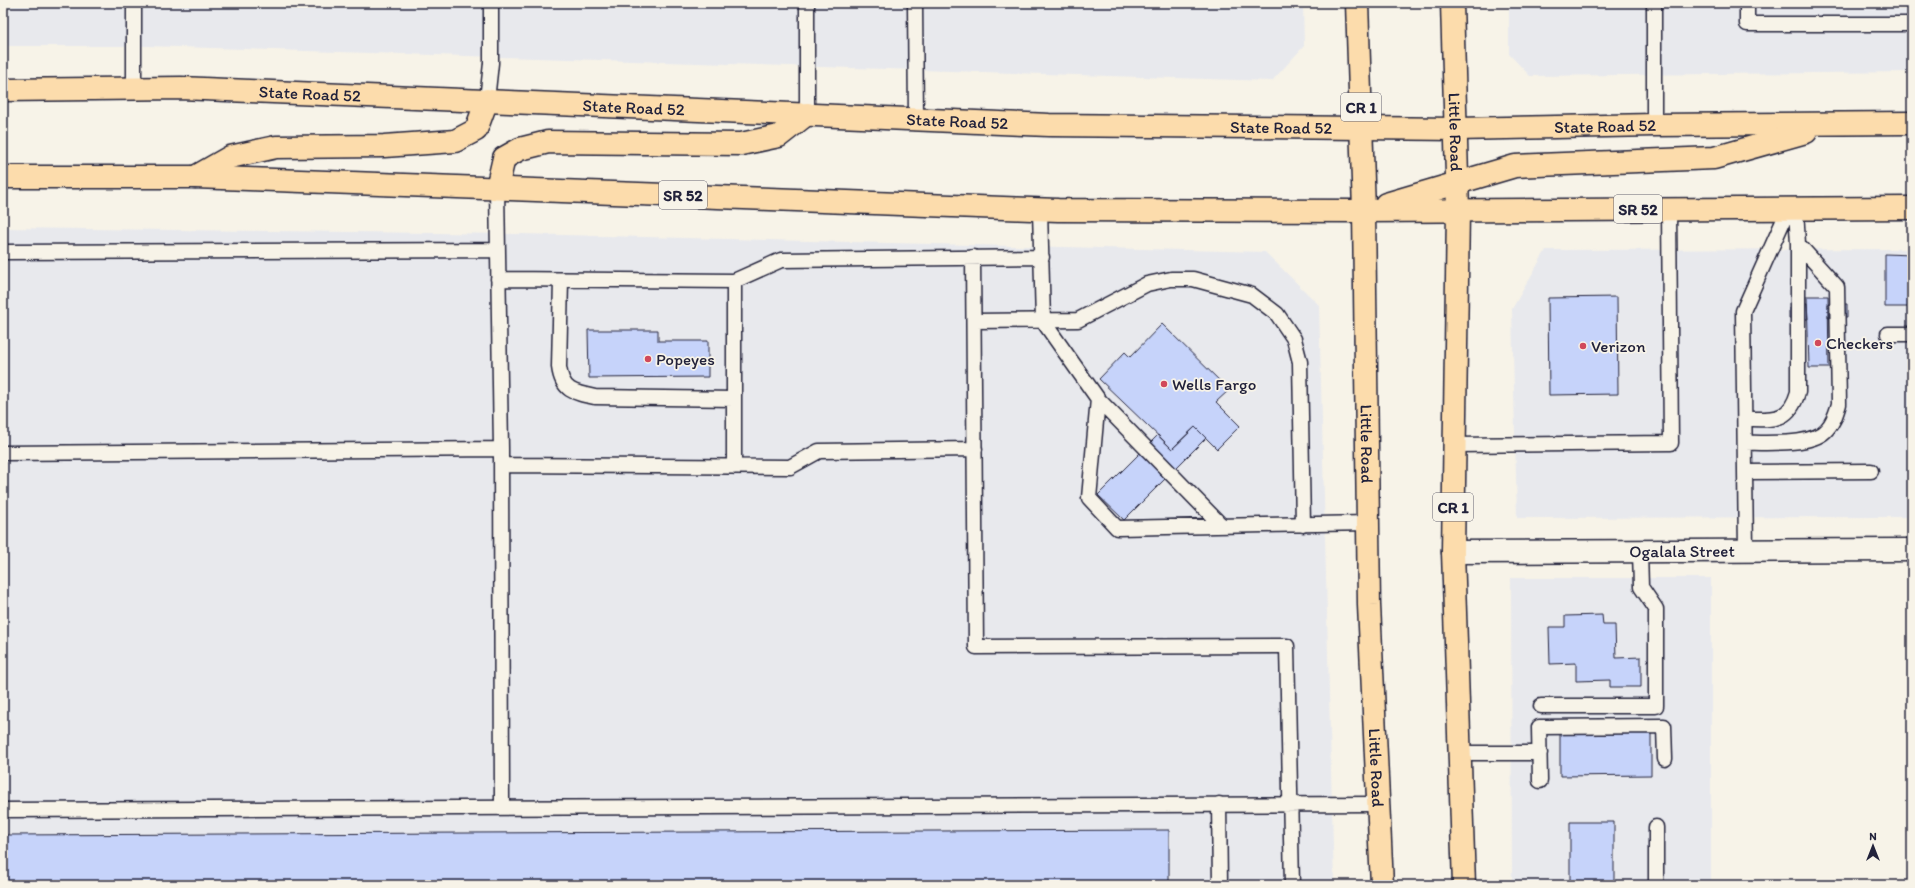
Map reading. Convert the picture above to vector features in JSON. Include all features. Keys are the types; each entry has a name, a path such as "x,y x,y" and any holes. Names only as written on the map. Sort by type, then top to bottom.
{"main road":[{"name":"Little Road","path":"1357,3 1364,211 1369,604 1377,804 1382,885"},
{"name":"Little Road","path":"1452,3 1457,129 1458,211 1453,552 1464,885"},
{"name":"State Road 52","path":"3,90 181,88 1049,125 1457,129 1654,125 1912,123"},
{"path":"195,177 230,157 276,147 384,146 455,141 476,130 487,100"},
{"path":"497,188 504,158 520,149 548,142 741,144 779,136 807,114"},
{"path":"1364,211 1457,182 1515,166 1714,158 1833,124"},
{"name":"SR 52","path":"3,177 195,177 1040,210 1458,211 1912,208"}],"street":[{"name":"Ogalala Street","path":"1453,552 1912,550"}],"lane":[{"path":"134,3 134,89"},
{"path":"487,100 491,63 491,3"},
{"path":"807,3 807,114"},
{"path":"915,3 916,119"},
{"path":"1654,3 1654,125"},
{"path":"1747,3 1747,24 1912,24"},
{"path":"497,188 501,449 502,808"},
{"path":"1745,419 1778,419 1788,412 1794,404 1798,392 1798,244 1792,208"},
{"path":"1746,551 1744,310 1792,208"},
{"path":"1454,445 1671,443 1669,209"},
{"path":"1040,210 1043,321 1098,399 1222,526"},
{"path":"1745,443 1798,442 1814,437 1827,430 1834,418 1839,404 1837,287 1798,244"},
{"path":"3,252 498,250"},
{"path":"973,257 976,647 1288,646 1292,885"},
{"path":"498,279 734,281 781,260 1042,257"},
{"path":"974,321 1078,320 1147,284 1171,279 1193,279 1252,295 1277,314 1294,339 1300,362 1303,525"},
{"path":"561,280 559,367 561,378 566,387 576,393 595,397 734,399"},
{"path":"734,281 734,466"},
{"path":"1888,334 1912,334"},
{"path":"1098,399 1089,498 1117,528 1368,523"},
{"path":"501,465 790,467 819,451 975,448"},
{"path":"3,453 501,449"},
{"path":"1746,472 1871,471"},
{"path":"1541,706 1656,706 1656,609 1641,588 1640,551"},
{"path":"1540,781 1539,727 1664,726 1664,759"},
{"path":"1460,753 1540,753"},
{"path":"1219,804 1220,885"},
{"path":"3,810 1377,804"},
{"path":"1656,827 1656,885"}],"shaded area":[{"path":"3,3 1303,3 1304,46 1272,81 146,46 3,46"},
{"path":"1509,3 1912,3 1912,72 1530,76 1509,54"},
{"path":"3,228 521,234 1265,252 1319,305 1334,885 3,885"},
{"path":"1912,249 1912,517 1517,518 1512,309 1546,250"},
{"path":"1511,578 1711,578 1711,885 1512,885"}],"building":[{"path":"1885,254 1912,255 1912,307 1885,307"},
{"name":"Checkers","path":"1807,296 1828,296 1829,368 1809,368"},
{"name":"Verizon","path":"1617,297 1618,394 1549,395 1548,298"},
{"path":"1789,303 1807,303 1808,319 1789,319"},
{"path":"1828,304 1847,304 1847,318 1828,318"},
{"name":"Wells Fargo","path":"1162,324 1229,390 1216,402 1240,426 1217,449 1195,427 1172,449 1099,379 1125,352 1130,357"},
{"name":"Popeyes","path":"588,330 658,330 658,341 708,341 708,377 589,378"},
{"path":"1195,427 1206,438 1124,520 1098,495 1158,435 1172,449"},
{"path":"1602,615 1603,625 1615,625 1616,658 1641,657 1641,687 1610,687 1610,680 1576,681 1576,663 1550,664 1549,627 1565,627 1565,616"},
{"path":"1651,731 1651,775 1560,776 1560,732"},
{"path":"1570,822 1614,822 1614,885 1570,885"},
{"path":"1169,830 1169,885 3,885 3,835"}],"place":[{"name":"Checkers","path":"1818,343"},
{"name":"Verizon","path":"1583,346"},
{"name":"Popeyes","path":"648,359"},
{"name":"Wells Fargo","path":"1164,384"}]}
